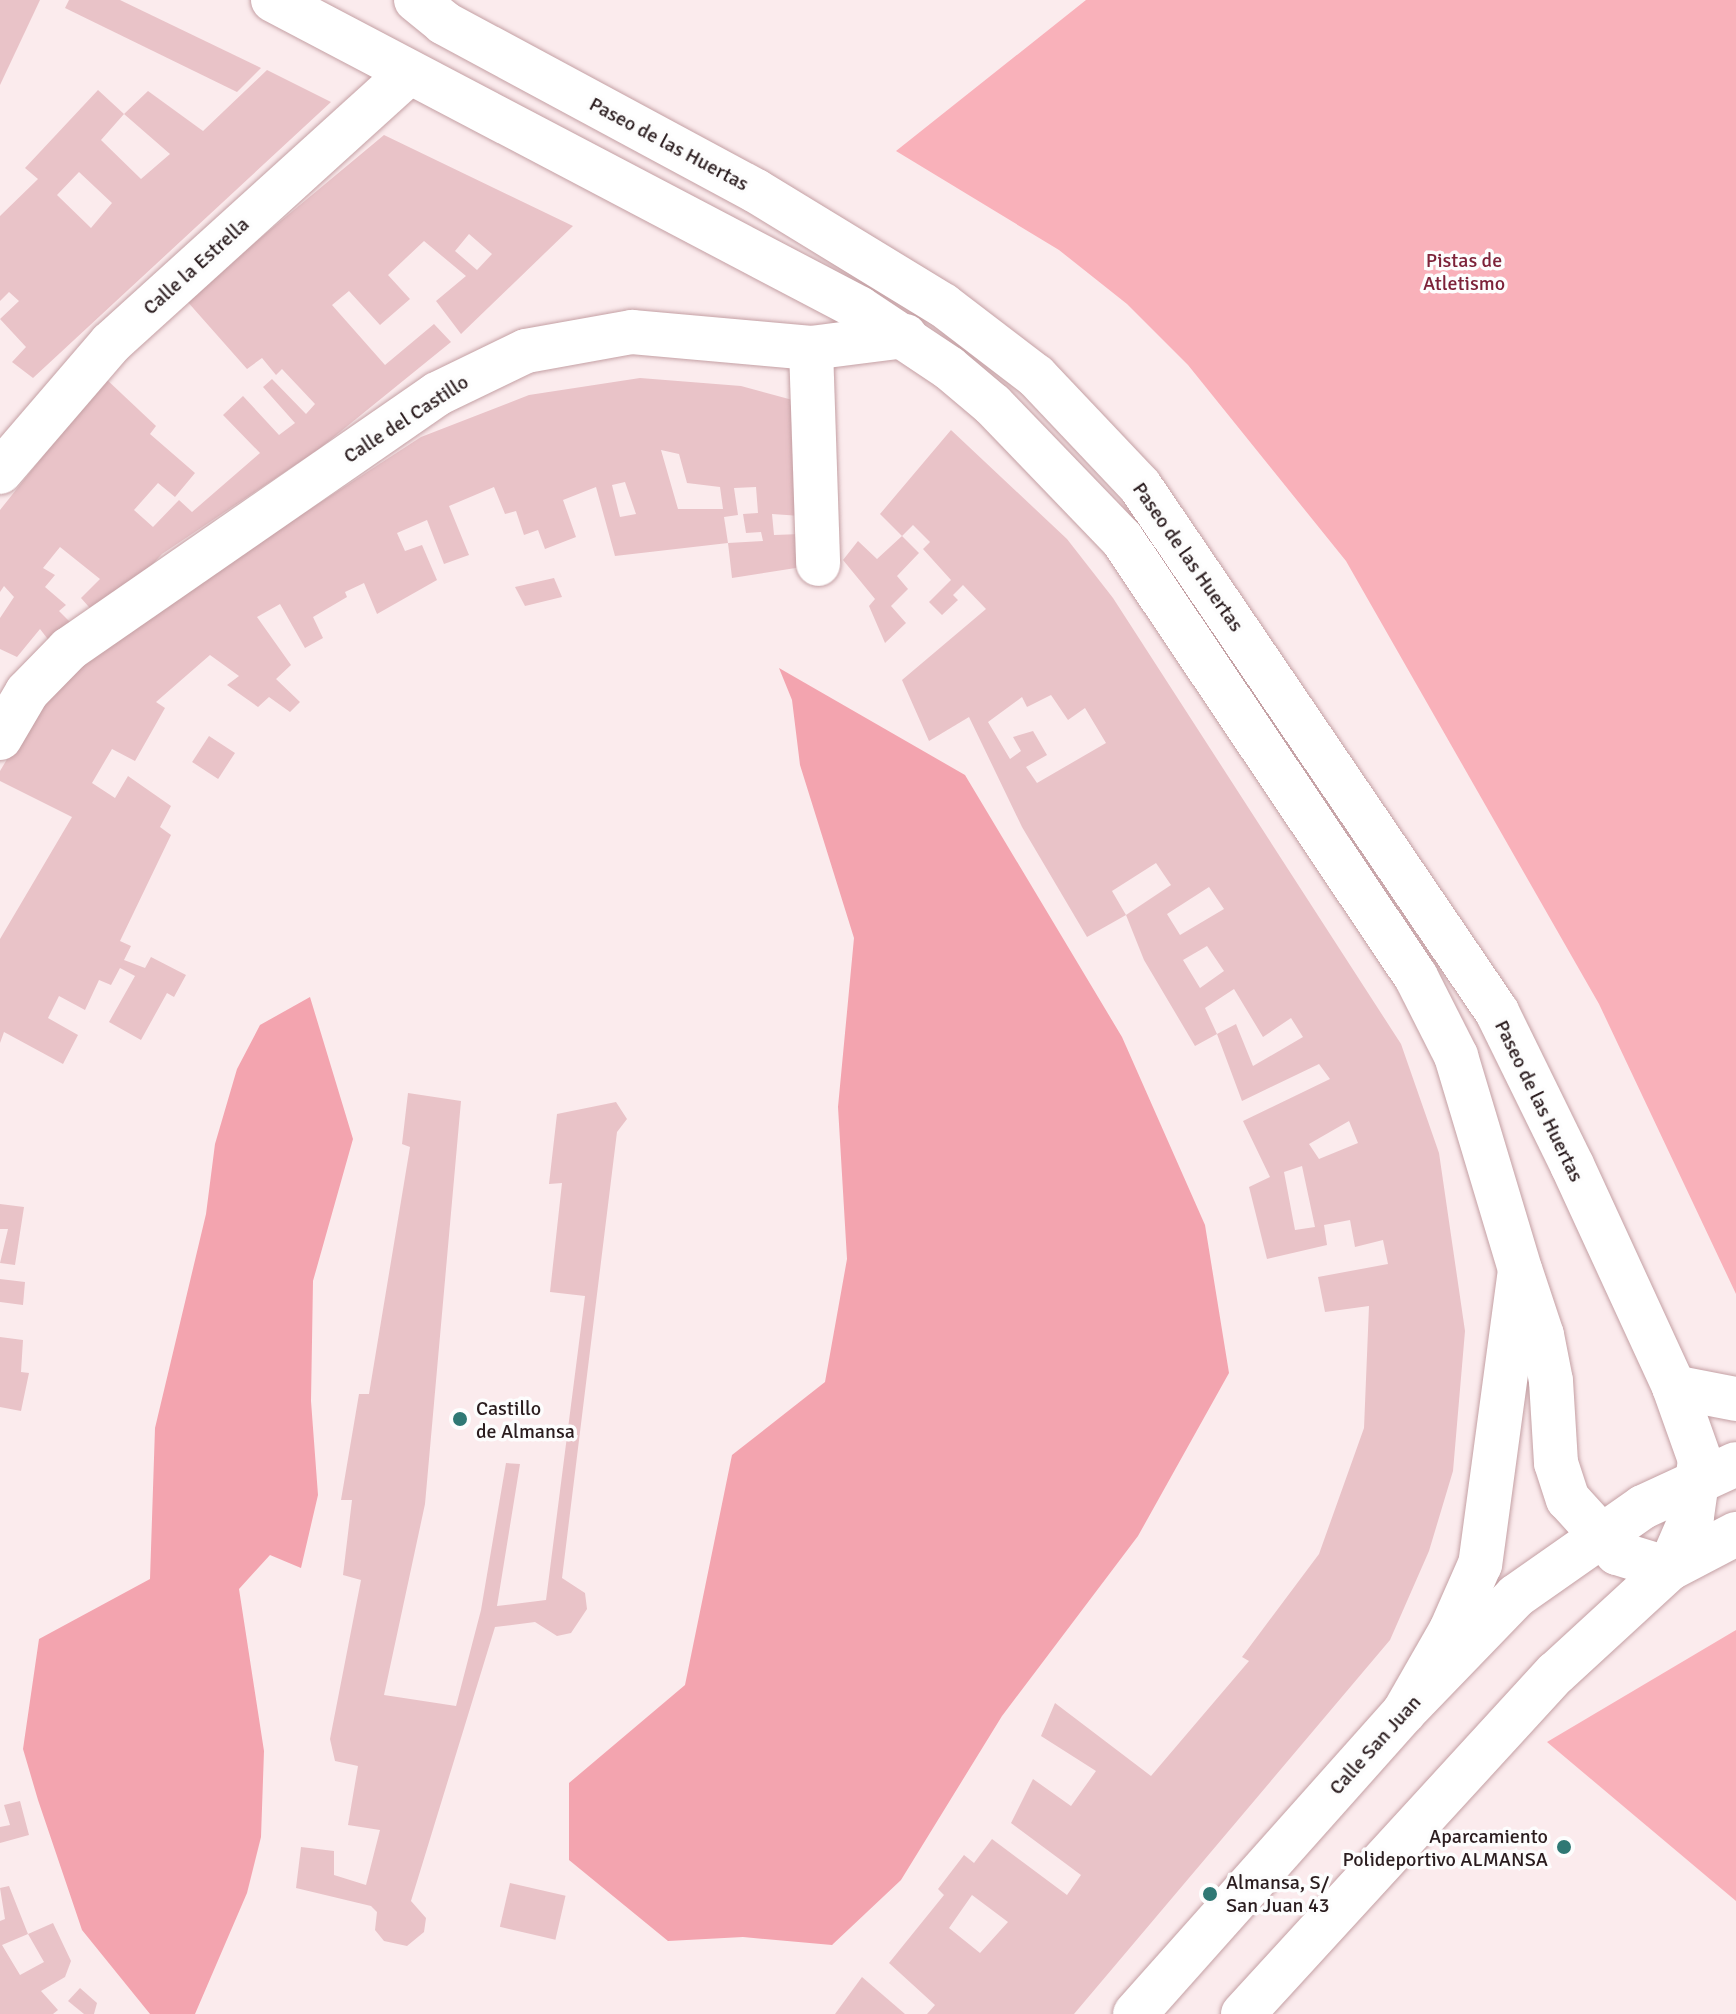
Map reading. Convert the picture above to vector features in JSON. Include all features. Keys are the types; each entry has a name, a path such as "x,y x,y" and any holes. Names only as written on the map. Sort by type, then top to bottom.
{"street":[{"path":"273,0 407,75 768,258 905,336 993,405 1122,539 1416,977 1456,1056 1551,1381 1560,1480 1577,1513 1598,1537 1630,1560 1669,1569"},
{"name":"Paseo de las Huertas","path":"416,0 444,23 756,191 943,305 1036,376 1118,462 1167,525 1497,1012 1674,1387 1700,1460 1718,1471 1692,1516 1669,1569"},
{"name":"Calle la Estrella","path":"0,472 111,343 407,75"},
{"name":"Calle del Castillo","path":"0,738 27,692 69,649 437,394 494,365 553,343 632,332 811,348 905,336"},
{"path":"811,348 818,564"},
{"path":"1404,1712 1451,1630 1480,1564 1520,1270"},
{"path":"1674,1387 1736,1399"},
{"name":"Calle San Juan","path":"1135,2014 1404,1712 1516,1596 1643,1507 1718,1471"},
{"path":"1243,2014 1556,1673 1669,1569 1736,1534"}],"green space":[{"name":"Pistas de Atletismo","path":"1086,0 1736,0 1736,1294 1599,1004 1346,561 1188,365 1127,304 1059,250 896,151"},
{"path":"1736,1630 1736,1901 1547,1742"}],"shaded area":[{"path":"779,668 965,775 1122,1037 1205,1225 1229,1373 1138,1536 1002,1716 901,1880 832,1945 743,1937 668,1941 569,1860 569,1783 685,1685 732,1455 825,1382 847,1259 838,1107 854,938 800,765 792,700"},
{"path":"310,997 353,1139 313,1281 311,1401 318,1495 301,1568 270,1555 239,1589 264,1751 261,1837 247,1893 195,2014 150,2014 82,1930 38,1800 23,1749 39,1639 150,1579 155,1428 206,1214 215,1144 237,1069 260,1025"}],"building":[{"path":"0,0 40,0 0,85"},
{"path":"69,0 120,0 261,68 237,92 65,8"},
{"path":"267,70 331,102 33,378 12,362 26,347 0,319 19,301 9,292 0,301 0,216 38,179 25,168 98,90 124,114 148,91 203,131","holes":["124,114 170,154 141,179 101,140","79,172 112,203 91,228 57,195"]},
{"path":"384,135 573,226 461,334 436,301 466,276 424,241 388,275 410,299 380,325 349,291 332,305 385,365 434,324 451,342 319,449 162,554 122,597 96,615 81,598 100,579 60,547 43,568 55,575 45,587 66,605 59,611 76,628 50,642 40,629 17,657 0,649 0,618 14,597 4,586 0,592 0,510 105,378 156,426 150,434 195,473 175,497 158,483 134,510 153,527 179,500 192,512 260,453 223,415 243,396 279,435 295,423 263,387 272,379 306,414 315,404 282,369 276,375 262,358 247,369 186,300","holes":["469,234 492,254 477,270 455,251"]},
{"path":"640,378 741,386 800,402 801,516 772,514 774,535 801,534 802,567 732,578 728,543 615,556 596,487 563,500 576,537 545,549 538,530 524,535 516,511 505,514 494,487 449,506 469,555 444,564 427,520 397,533 405,551 422,545 437,580 377,614 364,583 345,592 347,597 313,617 323,638 305,648 280,604 257,617 291,665 276,679 300,702 290,712 269,697 258,707 227,685 239,676 210,655 156,702 165,708 135,761 112,749 92,783 115,798 128,776 171,806 160,827 171,835 120,941 131,946 124,960 145,968 151,957 186,975 174,997 167,993 141,1040 109,1022 135,976 120,968 111,985 99,980 85,1010 59,996 48,1018 78,1035 63,1064 4,1032 0,1043 0,939 72,817 0,781 0,771 37,709 84,656 421,437 529,395","holes":["661,450 679,454 687,483 720,487 723,509 678,509","625,482 636,514 620,517 612,485","756,487 758,513 743,514 746,533 761,532 763,541 728,543 724,517 738,515 734,488"]},
{"path":"951,430 1067,539 1113,598 1401,1044 1439,1153 1465,1331 1453,1471 1429,1551 1390,1640 1074,2014 927,2014 935,2005 889,1963 944,1895 938,1889 964,1855 974,1863 992,1839 1067,1895 1081,1875 1011,1823 1033,1779 1071,1806 1096,1771 1041,1736 1055,1703 1151,1776 1249,1661 1242,1657 1319,1554 1364,1428 1369,1306 1325,1312 1318,1277 1388,1264 1383,1240 1355,1247 1350,1220 1324,1225 1327,1245 1267,1259 1249,1187 1270,1177 1243,1121 1330,1079 1319,1064 1242,1101 1217,1034 1195,1046 1144,960 1126,915 1087,937 1022,827 969,717 929,741 902,680 986,609 963,585 953,595 958,600 942,615 929,602 951,580 923,549 930,542 913,525 902,536 880,514","holes":["1051,695 1068,720 1085,708 1106,743 1037,783 1026,767 1047,755 1033,731 1013,737 1021,751 1010,759 988,722 1022,697 1027,707","1156,863 1171,885 1126,915 1112,891","1209,887 1224,909 1180,935 1167,914","1207,946 1224,971 1200,988 1183,960","1234,989 1263,1037 1291,1018 1303,1037 1253,1066 1236,1024 1217,1034 1205,1008","1349,1121 1358,1143 1319,1159 1309,1144","1302,1166 1315,1227 1295,1230 1284,1172","972,1895 1008,1922 980,1953 949,1928"]},
{"path":"902,536 919,553 897,576 908,589 891,606 906,623 885,643 869,606 875,599 843,560 858,541 877,559"},
{"path":"554,578 562,597 525,606 515,587"},
{"path":"209,736 235,753 218,779 192,762"},
{"path":"408,1093 461,1101 425,1504 384,1695 456,1706 481,1610 506,1463 520,1464 497,1606 546,1600 585,1296 550,1292 562,1183 549,1184 557,1114 616,1102 627,1119 617,1132 562,1578 585,1593 587,1609 571,1633 557,1636 535,1622 495,1627 411,1901 426,1918 424,1932 407,1946 384,1941 375,1930 377,1912 371,1906 296,1888 301,1847 334,1851 334,1875 366,1885 380,1830 348,1825 358,1766 335,1761 330,1739 361,1580 343,1575 352,1500 341,1500 359,1394 369,1394 410,1147 402,1144"},
{"path":"0,1204 24,1207 15,1265 0,1263 8,1229 0,1229"},
{"path":"0,1279 25,1282 23,1305 0,1302"},
{"path":"0,1337 23,1340 21,1372 29,1373 21,1411 0,1407"},
{"path":"20,1801 29,1835 0,1843 0,1827 10,1825 4,1805"},
{"path":"510,1883 566,1896 555,1940 500,1927"},
{"path":"9,1886 28,1934 53,1923 71,1961 65,1977 41,1991 58,2010 53,2014 0,2014 0,1921 5,1919 0,1888","holes":["28,1934 44,1962 20,1975 2,1945"]},
{"path":"862,1977 905,2014 835,2014"},
{"path":"80,1988 97,2003 94,2014 84,2014 68,2001"}],"place":[{"name":"Castillo de Almansa","path":"460,1419"},
{"name":"Aparcamiento Polideportivo ALMANSA","path":"1564,1847"},
{"name":"Almansa, S/ San Juan 43","path":"1210,1894"}]}
